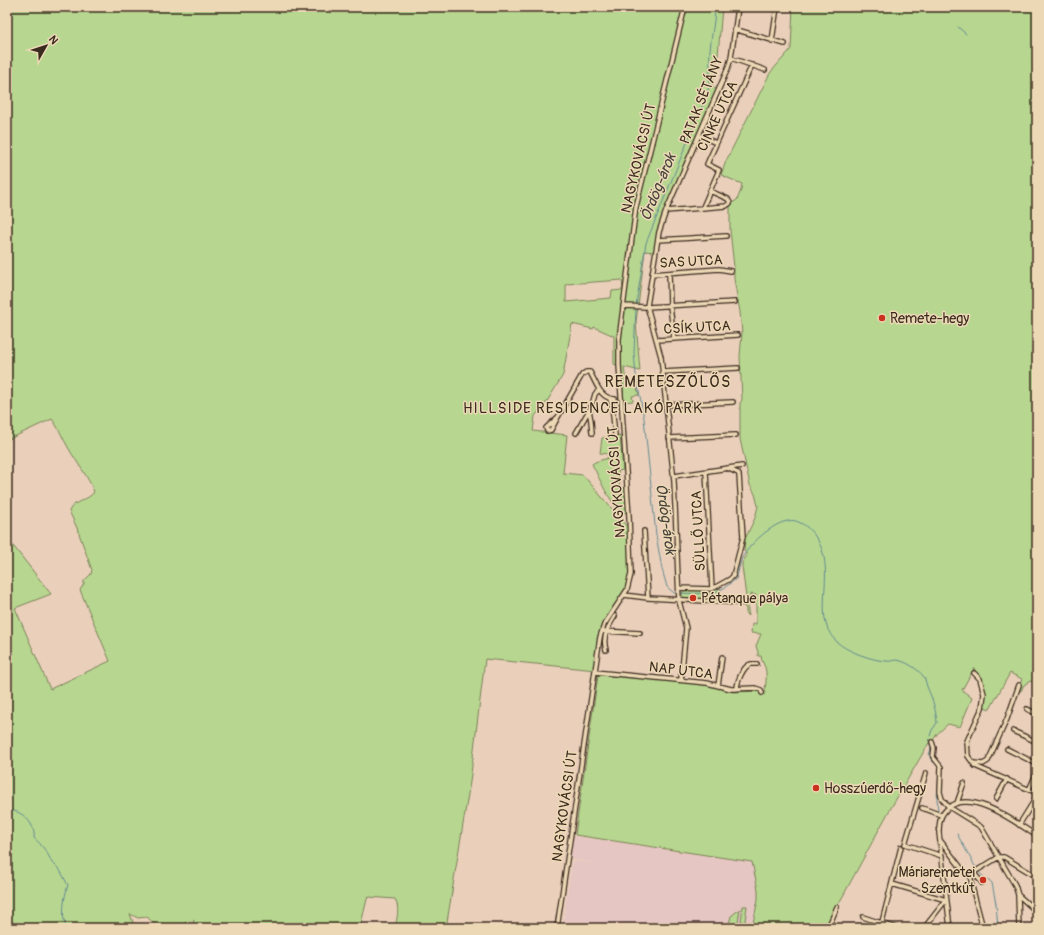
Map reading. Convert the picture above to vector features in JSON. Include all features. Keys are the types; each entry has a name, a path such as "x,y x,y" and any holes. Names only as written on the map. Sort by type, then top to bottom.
{"street":[{"name":"NAGYKOVÁCSI ÚT","path":"558,928 595,672 604,631 629,585 631,574 629,516 619,365 619,338 636,207 685,7"},
{"name":"PATAK SÉTÁNY","path":"681,680 686,628 679,598 674,476 662,357 647,307 658,240 666,211 731,58 738,7"},
{"path":"772,40 777,7"},
{"path":"734,29 785,44"},
{"path":"731,58 765,70"},
{"name":"CINKE UTCA","path":"703,207 719,170 707,164 752,65"},
{"path":"699,135 716,143"},
{"path":"666,211 726,206 730,203 730,200 710,191"},
{"path":"658,240 726,236"},
{"name":"SAS UTCA","path":"652,274 719,269 731,270"},
{"path":"669,273 670,306 674,339"},
{"path":"623,306 647,307 735,302"},
{"name":"CSÍK UTCA","path":"657,340 738,335"},
{"path":"663,372 738,368"},
{"path":"558,417 582,375 586,372 590,372 599,390 605,397 615,399"},
{"path":"576,433 592,405 595,394 599,390"},
{"path":"610,399 615,434"},
{"path":"666,405 733,402"},
{"path":"589,410 592,433"},
{"path":"669,438 736,435"},
{"path":"674,476 742,466"},
{"path":"679,588 712,589 730,579 734,574 743,536 739,475 729,469"},
{"name":"SÜLLŐ UTCA","path":"706,472 712,589"},
{"path":"644,531 648,598"},
{"path":"624,595 648,598 679,598 744,603"},
{"path":"606,650 604,644 604,631 615,616"},
{"path":"604,631 640,633"},
{"path":"718,686 722,657"},
{"path":"737,689 739,678 748,666 751,664 757,664"},
{"name":"NAP UTCA","path":"595,672 681,680 737,689 755,688 761,690 762,693"},
{"path":"974,673 980,679 984,694 982,708 967,741 967,752 972,763 982,770 1007,779 1037,795 1019,825"},
{"path":"972,763 983,764 988,761 1005,724 1019,686"},
{"path":"1027,709 1037,714"},
{"path":"1013,731 1037,742"},
{"path":"932,742 934,748 933,758 941,767 941,796 950,807 981,827 999,857 1015,885 1018,895 1019,928"},
{"path":"1007,749 1037,764"},
{"path":"1029,790 1037,772"},
{"path":"882,922 903,846 926,773"},
{"path":"996,799 1007,779"},
{"path":"957,803 964,783"},
{"path":"950,928 940,840 939,827 941,815 957,803 966,802 982,805 1037,836"},
{"path":"922,808 941,815"},
{"path":"940,840 965,873 971,876"},
{"path":"903,846 942,856"},
{"path":"983,928 971,883 971,876 975,872 999,857 1004,857 1037,877"},
{"path":"975,872 982,883"},
{"path":"892,884 946,900"},
{"path":"1018,895 1037,912"},
{"path":"924,928 946,900"},
{"path":"828,928 837,906"},
{"path":"863,917 882,922 886,926 897,928"}],"shaded area":[{"path":"574,836 752,862 758,890 758,899 752,928 562,928 572,861 600,864 570,859"}],"green space":[{"path":"7,7 722,7 718,56 712,87 717,89 685,161 657,234 655,252 645,251 636,322 640,371 624,367 626,383 637,387 639,395 632,396 633,401 624,402 620,367 614,364 614,336 594,327 593,329 572,324 563,375 548,400 535,416 533,431 567,435 563,473 583,475 630,530 631,575 626,595 603,631 596,670 485,659 470,782 446,928 395,928 398,909 395,899 369,897 367,899 360,928 192,928 194,920 171,928 159,928 147,917 138,918 130,914 135,928 7,928 7,538 51,594 15,608 50,689 110,661 80,590 84,584 84,581 91,574 92,570 77,528 69,511 71,507 94,492 92,486 52,419 7,440","holes":["622,280 623,290 612,291 611,298 566,302 566,284"]},
{"path":"793,7 1037,7 1037,682 1035,683 1030,681 1024,685 1021,691 1018,690 1022,679 1010,673 990,709 984,707 982,686 974,668 962,690 972,698 960,727 948,724 937,734 932,742 930,741 888,813 837,907 828,928 752,928 758,899 758,890 752,862 575,835 598,675 713,686 733,692 760,691 765,693 766,670 761,656 758,656 756,646 761,634 751,633 752,624 756,624 756,595 751,594 749,600 749,616 746,613 746,608 743,606 746,597 742,566 742,563 746,557 746,553 744,551 745,538 755,518 758,506 755,494 750,485 740,439 740,403 742,400 740,356 742,333 734,279 730,230 730,204 737,200 742,184 721,175 726,161 770,73 791,49"},
{"path":"620,435 623,470 618,471 620,488 625,487 628,512 623,513 609,497 592,464 608,458 608,454 600,453 602,438"},
{"path":"720,587 721,601 682,598 682,593 685,590 713,591"},
{"path":"743,906 747,906 744,928 740,928"},
{"path":"740,909 737,928 728,928 731,916"}],"waterway":[{"name":"Ördög-árok","path":"636,305 646,243 707,94 715,7"},
{"path":"958,27 966,34"},
{"name":"Ördög-árok","path":"636,308 634,353 636,375 644,418 656,535 667,587 674,593 711,594 724,588 736,579 745,553 755,541 768,530 782,523 791,521 802,524 807,527 818,541 824,556 824,603 828,630 837,642 853,652 875,659 904,662 915,668 925,678 937,719 937,723 930,736"},
{"name":"Ördög-árok","path":"929,739 931,749 929,755 932,761 936,763"},
{"name":"Ördög-árok","path":"938,811 937,798 939,771"},
{"path":"7,811 17,812 26,818 33,827 34,838 40,843 52,863 60,870 68,885 64,906 64,923 66,928"},
{"name":"Ördög-árok","path":"957,834 976,868"},
{"name":"Ördög-árok","path":"978,871 992,883 998,928"}],"place":[{"name":"Remete-hegy","path":"882,318"},
{"name":"Pétanque pálya","path":"693,598"},
{"name":"Hosszúerdő-hegy","path":"816,788"},
{"name":"Máriaremetei Szentkút","path":"983,880"}],"district":[{"name":"REMETESZŐLŐS","path":"668,381"},
{"name":"HILLSIDE RESIDENCE LAKÓPARK","path":"583,408"}]}
